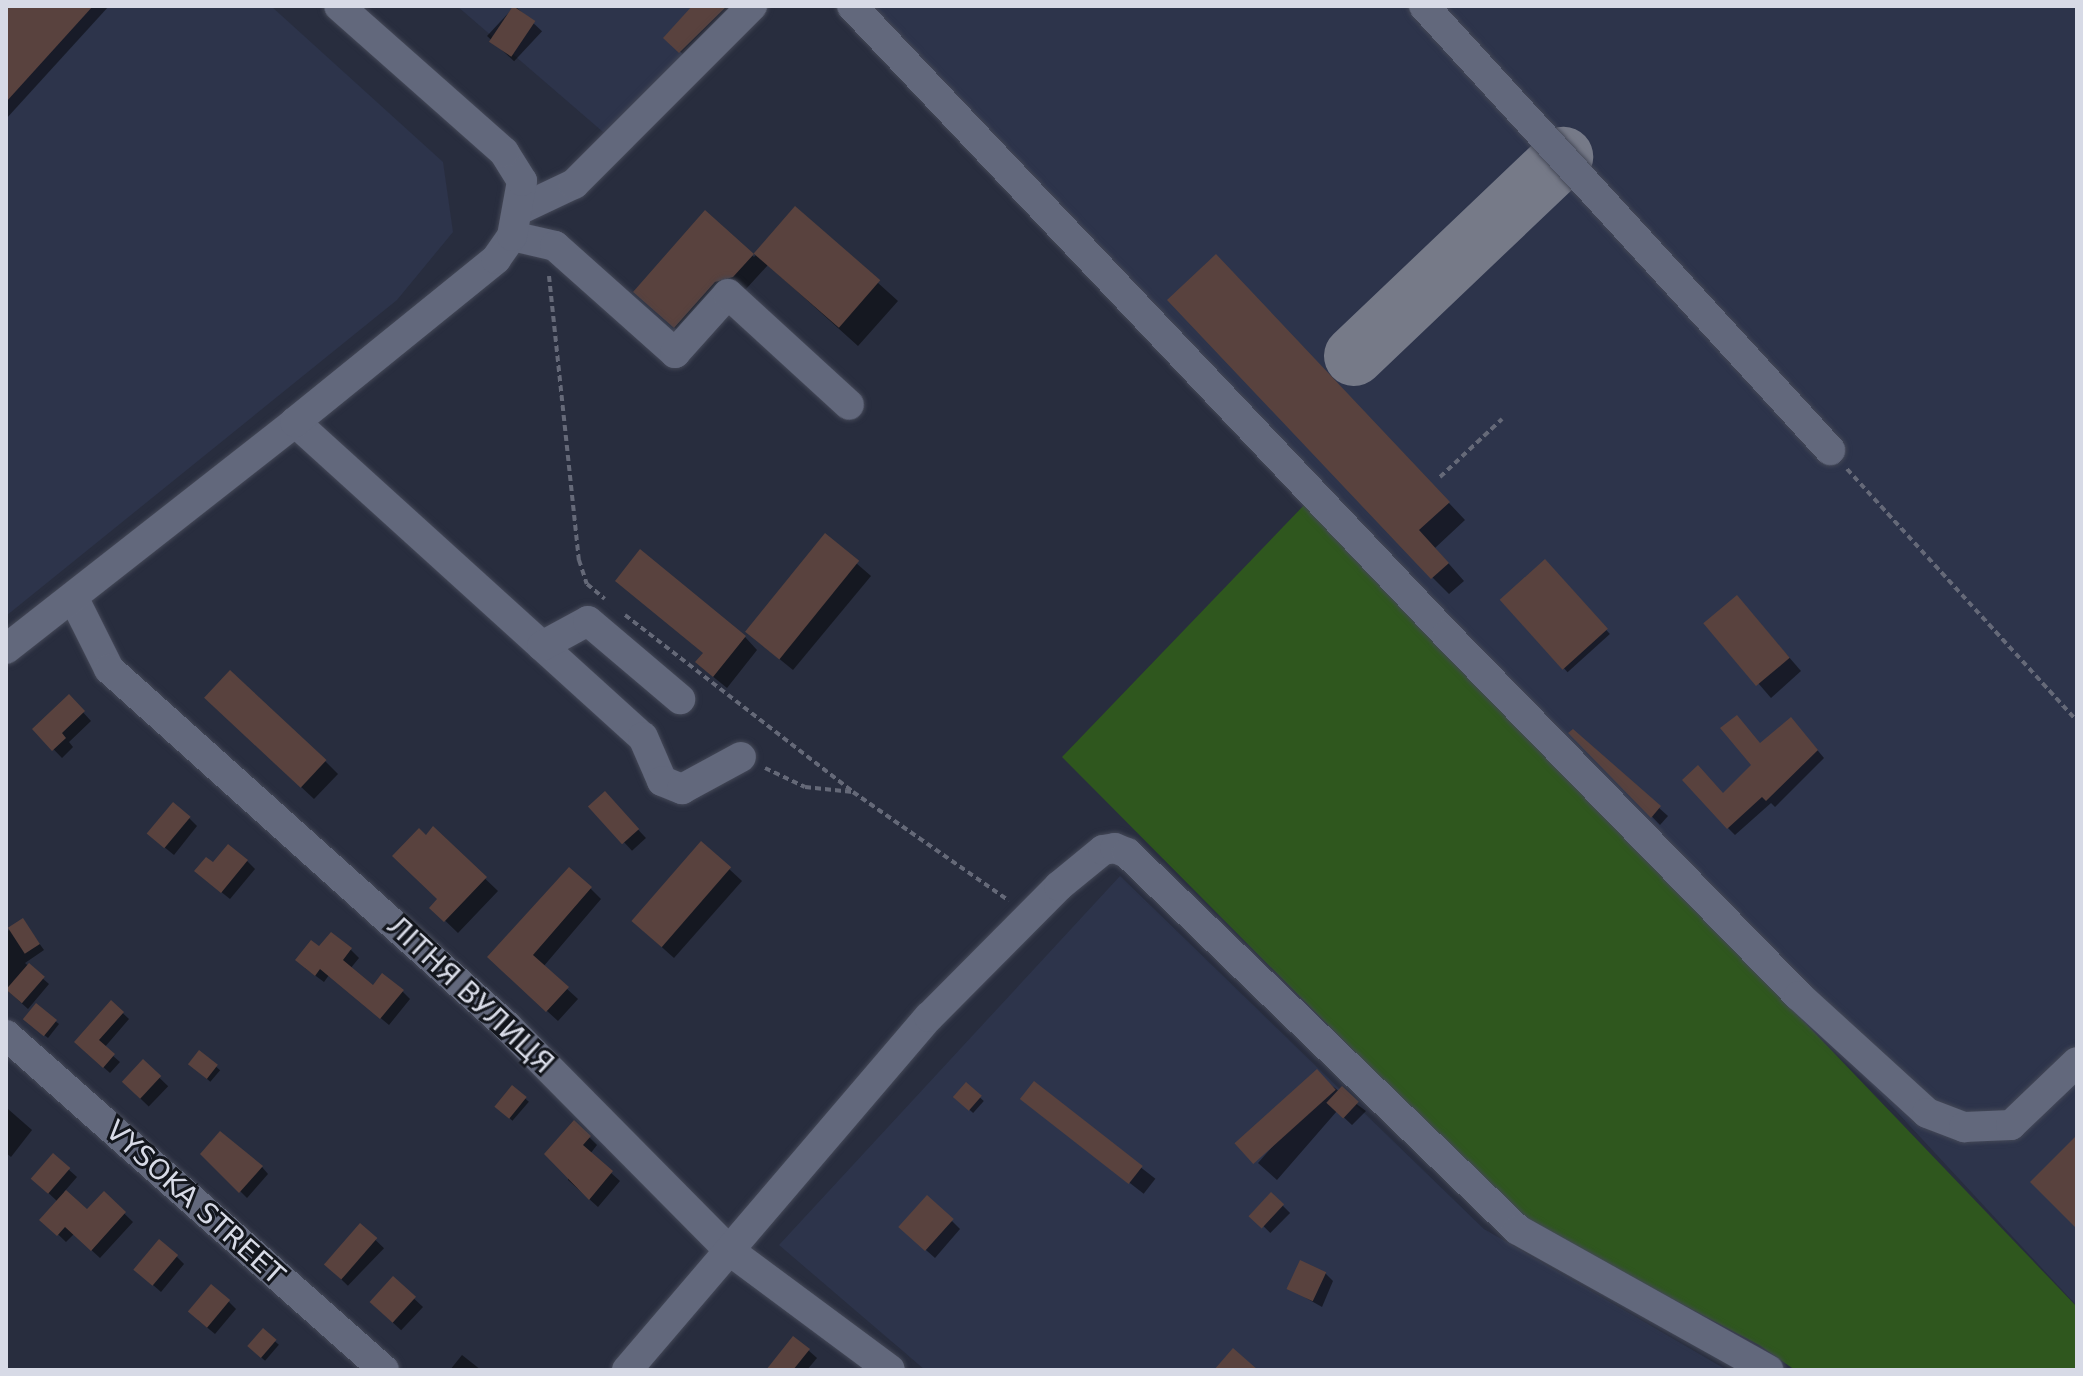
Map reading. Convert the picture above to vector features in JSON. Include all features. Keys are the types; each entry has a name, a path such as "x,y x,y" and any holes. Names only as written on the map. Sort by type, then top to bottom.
{"street":[{"path":"339,6 504,152 522,181 525,229"},
{"path":"6,649 74,599 496,259 752,6"},
{"path":"852,6 1447,635 1799,996 1927,1113 1964,1127 2011,1125 2077,1062"},
{"path":"1424,6 1830,450"},
{"path":"525,229 581,266 675,353 728,294 849,405"},
{"path":"295,422 643,737 662,781 682,789 741,757"},
{"name":"ЛІТНЯ ВУЛИЦЯ","path":"74,599 109,669 507,1026 730,1251 890,1370"},
{"path":"542,646 588,621 680,699"},
{"path":"627,1370 929,1017 1030,916 1103,850 1127,853 1518,1230 1768,1370"},
{"name":"VYSOKA STREET","path":"6,1035 384,1370"}],"path":[{"path":"525,229 551,284 579,560 587,584 610,603"},
{"path":"1440,477 1502,419"},
{"path":"1830,450 2077,721"},
{"path":"622,613 853,792 1030,916"},
{"path":"741,757 805,787 853,792"}],"shaded area":[{"path":"6,6 271,6 443,162 453,232 397,300 6,616"},
{"path":"457,6 741,6 610,138"},
{"path":"871,6 2077,6 2077,1306"},
{"path":"1120,876 1484,1229 1727,1370 925,1370 779,1245"}],"green space":[{"path":"1307,502 2077,1307 2077,1370 1795,1370 1759,1345 1520,1218 1062,757"}],"building":[{"path":"6,6 93,6 6,102"},
{"path":"513,6 535,21 511,57 489,42"},
{"path":"692,6 727,6 679,53 663,38"},
{"path":"795,206 880,280 839,328 754,254"},
{"path":"705,210 754,254 733,277 715,282 674,328 633,292"},
{"path":"1216,254 1450,502 1419,530 1449,563 1431,579 1167,300"},
{"path":"825,533 859,561 779,659 745,632"},
{"path":"640,549 746,636 713,677 695,662 703,653 615,581"},
{"path":"1545,559 1608,629 1563,670 1500,600"},
{"path":"1737,595 1790,658 1756,686 1703,623"},
{"path":"230,670 327,760 301,788 204,698"},
{"path":"69,694 85,711 62,733 66,738 52,751 32,729"},
{"path":"1737,715 1760,743 1791,717 1818,750 1766,801 1762,797 1727,829 1682,780 1698,765 1723,793 1751,765 1720,728"},
{"path":"1573,729 1661,806 1651,818 1568,733"},
{"path":"605,791 639,829 622,844 588,806"},
{"path":"173,802 191,817 164,848 147,833"},
{"path":"433,826 487,877 444,922 429,908 437,899 392,856 419,828 426,835"},
{"path":"701,841 731,867 662,947 631,921"},
{"path":"228,844 248,860 221,893 194,871 206,857 213,862"},
{"path":"569,867 592,887 533,955 569,987 546,1012 487,957"},
{"path":"23,918 40,944 25,954 8,928"},
{"path":"331,932 352,948 343,960 373,985 382,973 404,990 380,1019 320,969 315,976 295,960 311,940 319,946"},
{"path":"29,963 45,977 22,1003 6,989"},
{"path":"111,1000 124,1012 99,1040 115,1054 103,1068 74,1042"},
{"path":"36,1003 57,1020 44,1036 23,1019"},
{"path":"199,1050 218,1065 207,1079 188,1064"},
{"path":"143,1059 161,1076 140,1099 122,1082"},
{"path":"1317,1069 1336,1090 1253,1164 1235,1143"},
{"path":"1034,1081 1143,1166 1129,1184 1020,1099"},
{"path":"966,1082 982,1096 969,1111 953,1097"},
{"path":"512,1085 527,1097 509,1119 494,1107"},
{"path":"1342,1086 1359,1102 1343,1119 1326,1103"},
{"path":"574,1120 591,1136 583,1145 613,1171 589,1200 544,1154"},
{"path":"220,1131 263,1166 239,1193 200,1154"},
{"path":"2077,1135 2077,1229 2030,1182"},
{"path":"53,1153 70,1168 48,1194 31,1179"},
{"path":"66,1190 87,1209 104,1191 126,1212 91,1251 65,1227 57,1236 39,1220"},
{"path":"1271,1192 1284,1204 1262,1228 1248,1216"},
{"path":"927,1195 954,1219 925,1251 898,1227"},
{"path":"360,1223 377,1238 341,1280 324,1265"},
{"path":"159,1239 178,1255 152,1286 133,1270"},
{"path":"1300,1260 1326,1272 1313,1301 1286,1289"},
{"path":"393,1276 416,1297 393,1323 370,1302"},
{"path":"211,1284 230,1300 207,1328 188,1312"},
{"path":"263,1328 277,1340 261,1358 247,1346"},
{"path":"793,1336 810,1349 793,1370 766,1370"},
{"path":"1233,1348 1258,1370 1214,1370"}],"taxiway":[{"path":"1354,356 1563,157"}]}
